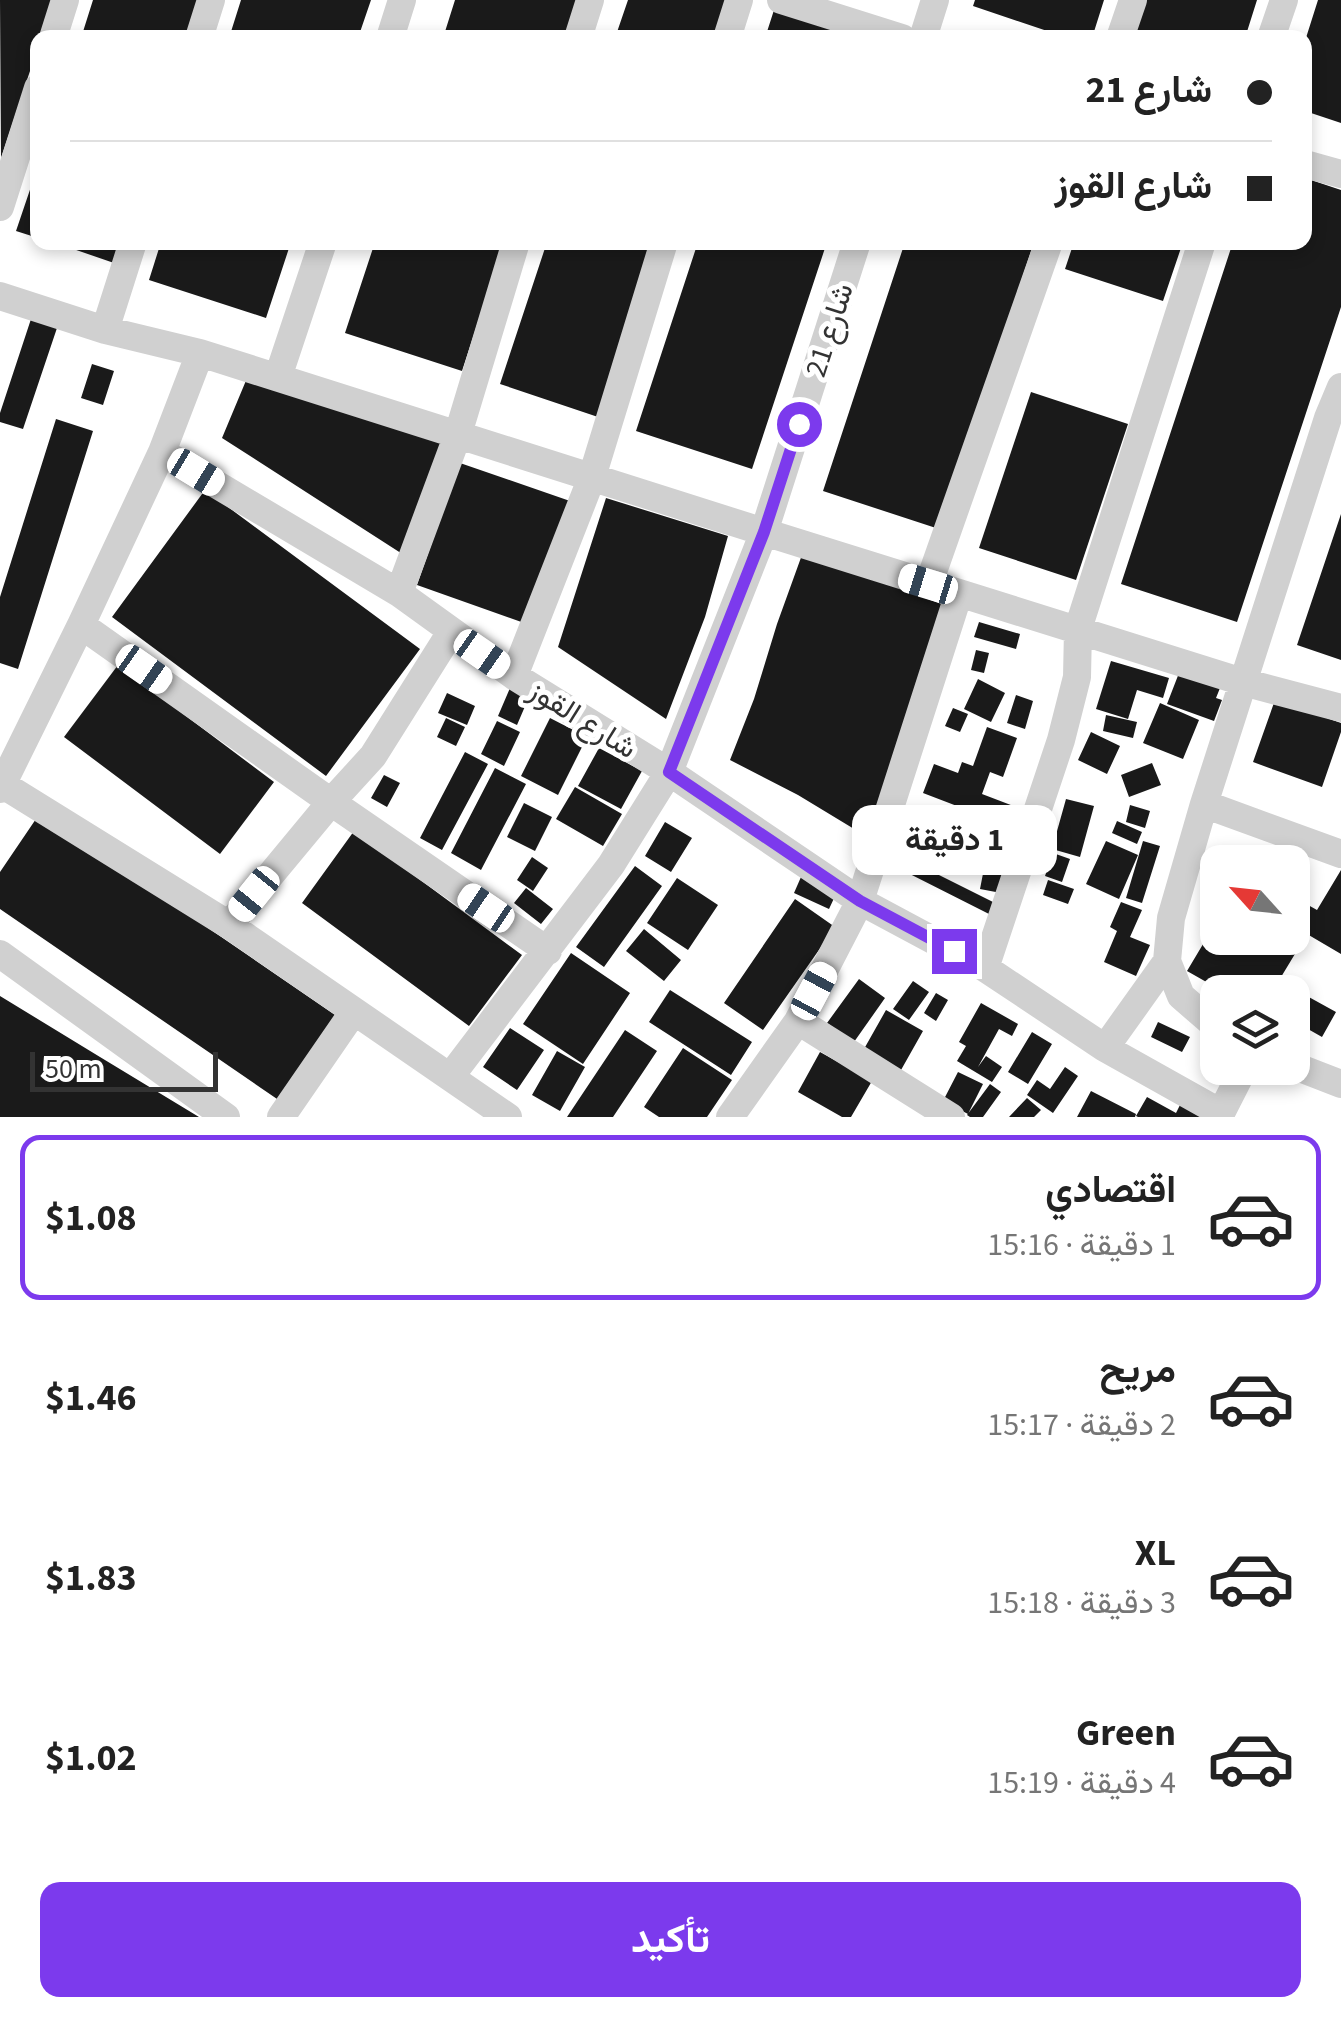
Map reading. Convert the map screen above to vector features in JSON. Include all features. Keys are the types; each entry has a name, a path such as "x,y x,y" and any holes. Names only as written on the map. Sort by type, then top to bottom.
{"street":[{"path":"56,30 65,0"},
{"path":"202,30 211,0"},
{"path":"393,30 402,0"},
{"path":"581,30 590,0"},
{"path":"730,30 739,0"},
{"path":"781,0 877,30"},
{"path":"926,30 935,0"},
{"path":"1123,30 1133,0"},
{"path":"1274,30 1284,0"},
{"path":"0,207 30,113"},
{"path":"1312,166 1341,174"},
{"path":"105,330 130,250"},
{"path":"278,377 319,250"},
{"path":"399,593 458,434 514,250"},
{"path":"514,676 592,477 662,250"},
{"name":"شارع 21","path":"450,1077 611,865 669,772 764,532 854,250"},
{"path":"928,584 1046,250"},
{"path":"986,968 1061,740 1077,677 1078,629 1199,250"},
{"path":"0,296 105,330 200,353 928,584 1341,708"},
{"path":"200,353 162,452 1,785 229,925 450,1077 470,1107 508,1117"},
{"path":"1200,1012 1181,996 1167,962 1171,918 1204,804 1341,387"},
{"name":"شارع القوز","path":"162,452 399,593 514,676 669,772 860,901 986,968 1106,1048 1220,1115"},
{"path":"730,1117 798,1021 860,901 959,593"},
{"path":"81,624 548,951"},
{"path":"229,925 372,756 451,632"},
{"path":"1204,804 1341,854"},
{"path":"0,954 226,1117"},
{"path":"1106,1048 1167,962"},
{"path":"281,1117 354,1012"},
{"path":"798,1021 951,1117"},
{"path":"1310,1072 1341,1084"},
{"path":"1220,1115 1235,1085"}],"building":[{"path":"0,0 53,0 43,30 30,30 30,71 1,158"},
{"path":"93,0 202,0 192,30 84,30"},
{"path":"241,0 371,0 361,30 232,30"},
{"path":"455,0 585,0 575,30 446,30"},
{"path":"628,0 736,0 727,30 618,30"},
{"path":"975,0 1104,0 1095,30 1044,30 973,6"},
{"path":"1144,0 1257,0 1248,30 1135,30"},
{"path":"1318,0 1341,0 1341,123 1312,113 1312,30 1308,30"},
{"path":"774,10 833,30 768,30"},
{"path":"1312,180 1341,190 1341,307 1237,622 1121,584 1230,250 1312,250"},
{"path":"30,190 30,235 16,231"},
{"path":"76,250 118,250 114,263"},
{"path":"158,250 288,250 266,318 149,280"},
{"path":"372,250 501,250 462,371 345,333"},
{"path":"544,250 653,250 598,417 500,384"},
{"path":"695,250 824,250 752,469 636,431"},
{"path":"902,250 1031,250 939,529 823,491"},
{"path":"1071,250 1180,250 1163,301 1065,269"},
{"path":"31,319 57,328 23,429 0,422 0,413"},
{"path":"92,364 114,371 103,405 81,398"},
{"path":"250,371 448,445 407,557 222,438"},
{"path":"1031,392 1128,424 1076,580 979,548"},
{"path":"56,419 93,431 18,669 0,663 0,597"},
{"path":"460,463 570,501 527,624 417,585"},
{"path":"205,490 420,649 326,776 112,617"},
{"path":"606,498 728,536 705,617 666,719 558,647"},
{"path":"1341,514 1341,660 1297,645"},
{"path":"803,552 952,608 869,838 730,760"},
{"path":"979,622 1020,634 1016,649 974,637"},
{"path":"976,650 989,653 984,673 971,670"},
{"path":"1111,661 1169,678 1163,698 1137,690 1128,719 1096,709"},
{"path":"118,665 274,782 220,854 64,737"},
{"path":"1179,673 1220,688 1216,698 1222,700 1214,721 1167,704"},
{"path":"978,679 1005,693 991,722 964,709"},
{"path":"510,688 529,697 517,725 498,716"},
{"path":"447,693 475,706 467,725 438,713"},
{"path":"1016,695 1033,701 1025,729 1007,723"},
{"path":"1275,700 1341,723 1322,787 1253,762"},
{"path":"1160,703 1199,720 1183,759 1143,743"},
{"path":"953,708 968,714 960,732 945,726"},
{"path":"1106,715 1137,722 1133,738 1103,731"},
{"path":"446,718 465,727 456,746 437,737"},
{"path":"550,718 587,737 558,795 521,776"},
{"path":"497,721 520,732 504,766 481,754"},
{"path":"987,727 1017,738 1003,777 990,772 982,794 1024,810 1017,829 923,793 934,764 958,773 962,762 973,766"},
{"path":"1091,732 1120,746 1107,774 1078,760"},
{"path":"599,748 642,771 621,809 578,786"},
{"path":"465,752 488,764 442,850 420,838"},
{"path":"1152,763 1161,785 1129,797 1121,775"},
{"path":"495,768 526,784 481,870 451,853"},
{"path":"384,775 400,783 387,807 371,798"},
{"path":"575,787 622,814 603,846 556,819"},
{"path":"1066,799 1094,806 1080,857 1052,849"},
{"path":"524,803 552,817 535,851 507,837"},
{"path":"1130,805 1150,811 1145,828 1126,822"},
{"path":"40,813 338,1017 280,1101 0,909 0,872"},
{"path":"918,818 945,832 927,869 997,904 991,915 894,866"},
{"path":"1117,821 1142,832 1137,844 1112,833"},
{"path":"665,822 692,838 671,872 645,856"},
{"path":"1000,825 1016,830 1010,851 993,845"},
{"path":"354,831 522,955 469,1026 302,903"},
{"path":"1106,841 1138,855 1119,899 1086,884"},
{"path":"1143,841 1160,846 1142,903 1126,898"},
{"path":"987,853 1008,858 1001,893 980,889"},
{"path":"1053,853 1070,859 1062,882 1045,876"},
{"path":"532,857 548,868 533,891 517,880"},
{"path":"635,866 662,886 604,967 576,947"},
{"path":"1341,870 1341,954 1310,936 1310,906 1317,910"},
{"path":"801,877 836,894 829,909 794,893"},
{"path":"677,878 718,905 688,950 647,923"},
{"path":"1048,880 1074,889 1068,904 1043,895"},
{"path":"526,888 553,909 541,924 514,903"},
{"path":"795,899 835,927 763,1030 724,1003"},
{"path":"1121,902 1142,910 1130,937 1150,945 1136,976 1104,962 1117,931 1110,927"},
{"path":"644,929 681,960 664,981 626,951"},
{"path":"1200,949 1200,955 1294,955 1282,975 1200,975 1200,978 1187,971"},
{"path":"571,953 630,993 583,1064 523,1024"},
{"path":"859,979 885,998 854,1042 827,1023"},
{"path":"913,981 929,992 909,1020 893,1009"},
{"path":"670,990 752,1042 731,1075 649,1022"},
{"path":"936,993 948,1000 936,1021 924,1013"},
{"path":"0,996 100,1057 199,1117 0,1117"},
{"path":"1310,998 1336,1012 1322,1037 1310,1030"},
{"path":"981,1003 1018,1024 1012,1036 999,1029 978,1067 986,1056 1002,1067 992,1082 957,1061 966,1046 959,1042"},
{"path":"886,1010 923,1031 901,1070 864,1049"},
{"path":"1158,1022 1190,1037 1182,1052 1151,1037"},
{"path":"510,1028 544,1050 517,1090 483,1067"},
{"path":"625,1030 657,1051 613,1117 567,1117"},
{"path":"1032,1032 1052,1044 1028,1084 1008,1072"},
{"path":"683,1048 732,1080 707,1117 659,1117 644,1107"},
{"path":"557,1051 585,1067 560,1111 532,1095"},
{"path":"820,1052 872,1081 851,1117 842,1117 798,1092"},
{"path":"1065,1067 1078,1076 1053,1113 1027,1095 1037,1080 1050,1089"},
{"path":"958,1072 983,1084 968,1114 943,1101"},
{"path":"990,1084 1001,1092 983,1117 967,1115"},
{"path":"1091,1091 1136,1114 1135,1117 1077,1117"},
{"path":"1147,1097 1176,1113 1180,1105 1202,1117 1136,1116"},
{"path":"1027,1098 1041,1110 1034,1117 1009,1117"}],"route":[{"path":"799,424 764,532 669,772 860,901 954,951"}]}
